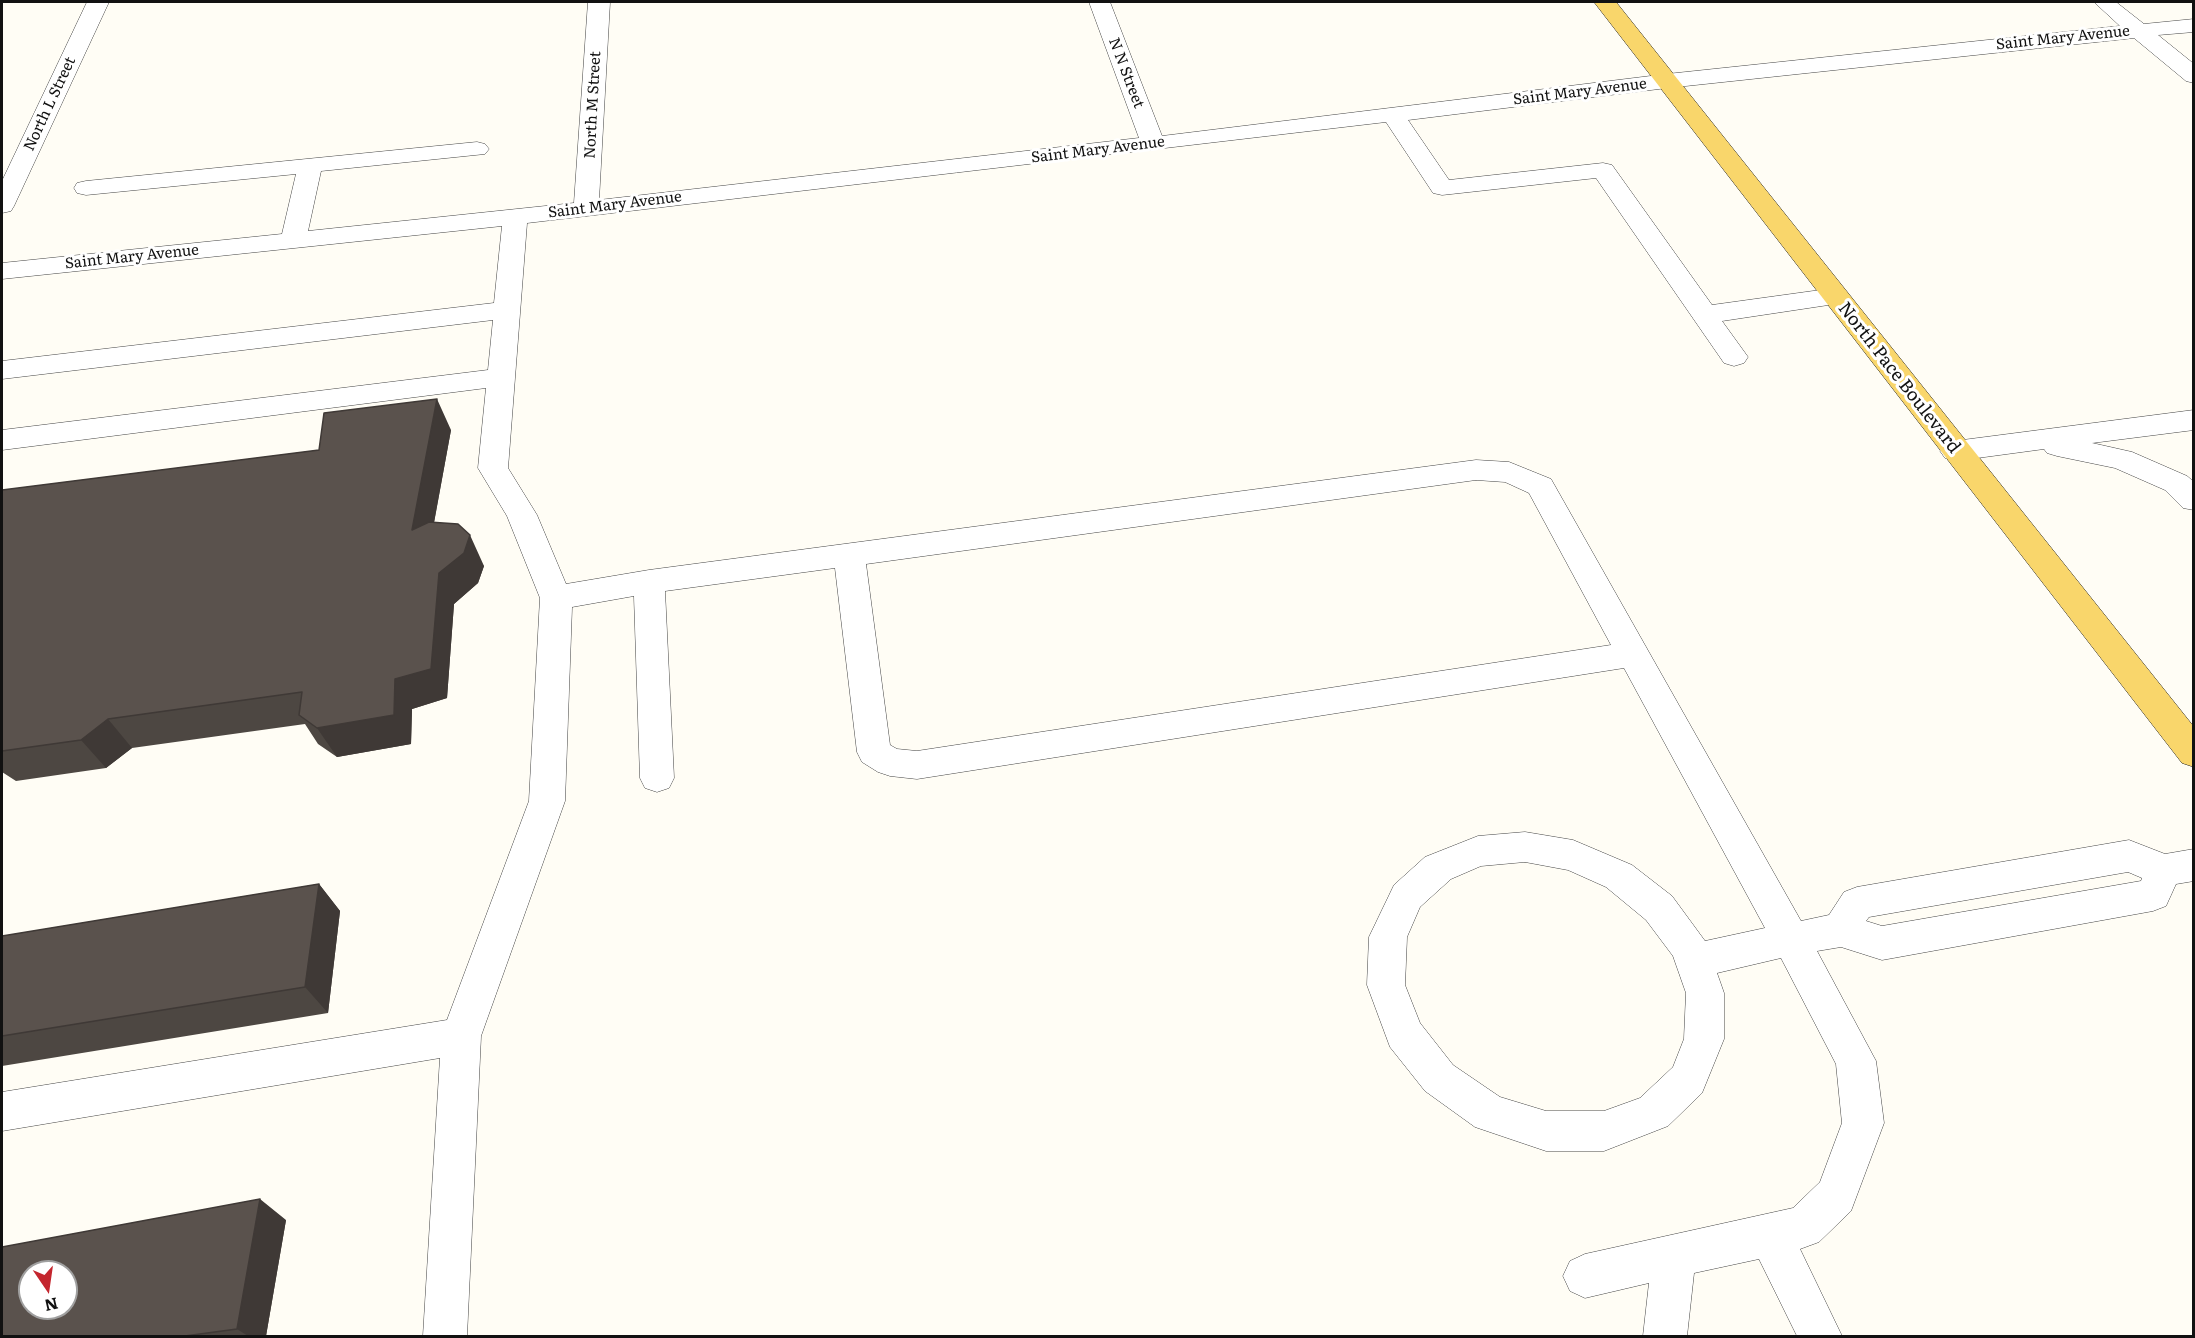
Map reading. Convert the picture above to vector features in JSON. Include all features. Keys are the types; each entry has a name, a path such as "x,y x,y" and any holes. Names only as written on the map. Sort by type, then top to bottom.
{"main road":[{"name":"North Pace Boulevard","path":"1605,2 2193,753"}],"street":[{"name":"North L Street","path":"2,206 98,2"},
{"name":"North M Street","path":"586,209 599,2"},
{"name":"N N Street","path":"1099,2 1153,144"},
{"path":"2104,2 2193,76"},
{"name":"Saint Mary Avenue","path":"2,271 515,217 1153,144 1667,81 2193,25"},
{"path":"1393,115 1442,188 1603,170 1734,357"},
{"path":"86,188 477,149"},
{"path":"293,240 310,165"},
{"path":"445,1336 461,1036 547,801 556,598 522,515 493,468 515,217"},
{"path":"1704,315 1835,296"},
{"path":"2,370 508,310"},
{"path":"2,440 502,377"},
{"path":"1955,450 2193,420"},
{"path":"2038,440 2064,449 2122,459 2176,483 2193,500"},
{"path":"556,598 649,582 1476,471 1509,472 1540,486 1856,1061 1863,1124 1836,1196 1804,1227 1585,1276"},
{"path":"849,555 874,752 890,762 917,765 1633,654"},
{"path":"649,582 657,778"},
{"path":"1525,847 1573,855 1619,876 1659,908 1689,948 1693,961 1705,993 1704,1038 1688,1080 1654,1112 1604,1131 1546,1131 1489,1113 1439,1078 1404,1034 1386,985 1388,937 1407,896 1438,868 1478,851 1525,847"},
{"path":"1841,930 1857,903 2129,856 2179,868"},
{"path":"1693,961 1841,930 1882,943 2153,895 2179,868"},
{"path":"2002,878 2027,918"},
{"path":"2,1112 461,1036"},
{"path":"1770,1235 1820,1336"},
{"path":"1665,1336 1674,1256"}],"building":[{"path":"437,399 412,530 429,522 458,524 470,535 464,553 439,573 431,669 395,679 394,715 317,728 299,715 302,692 108,719 81,740 2,751 2,490 319,450 324,413"},
{"path":"319,884 305,987 2,1036 2,936"},
{"path":"260,1199 237,1329 185,1336 2,1336 2,1247"}]}
